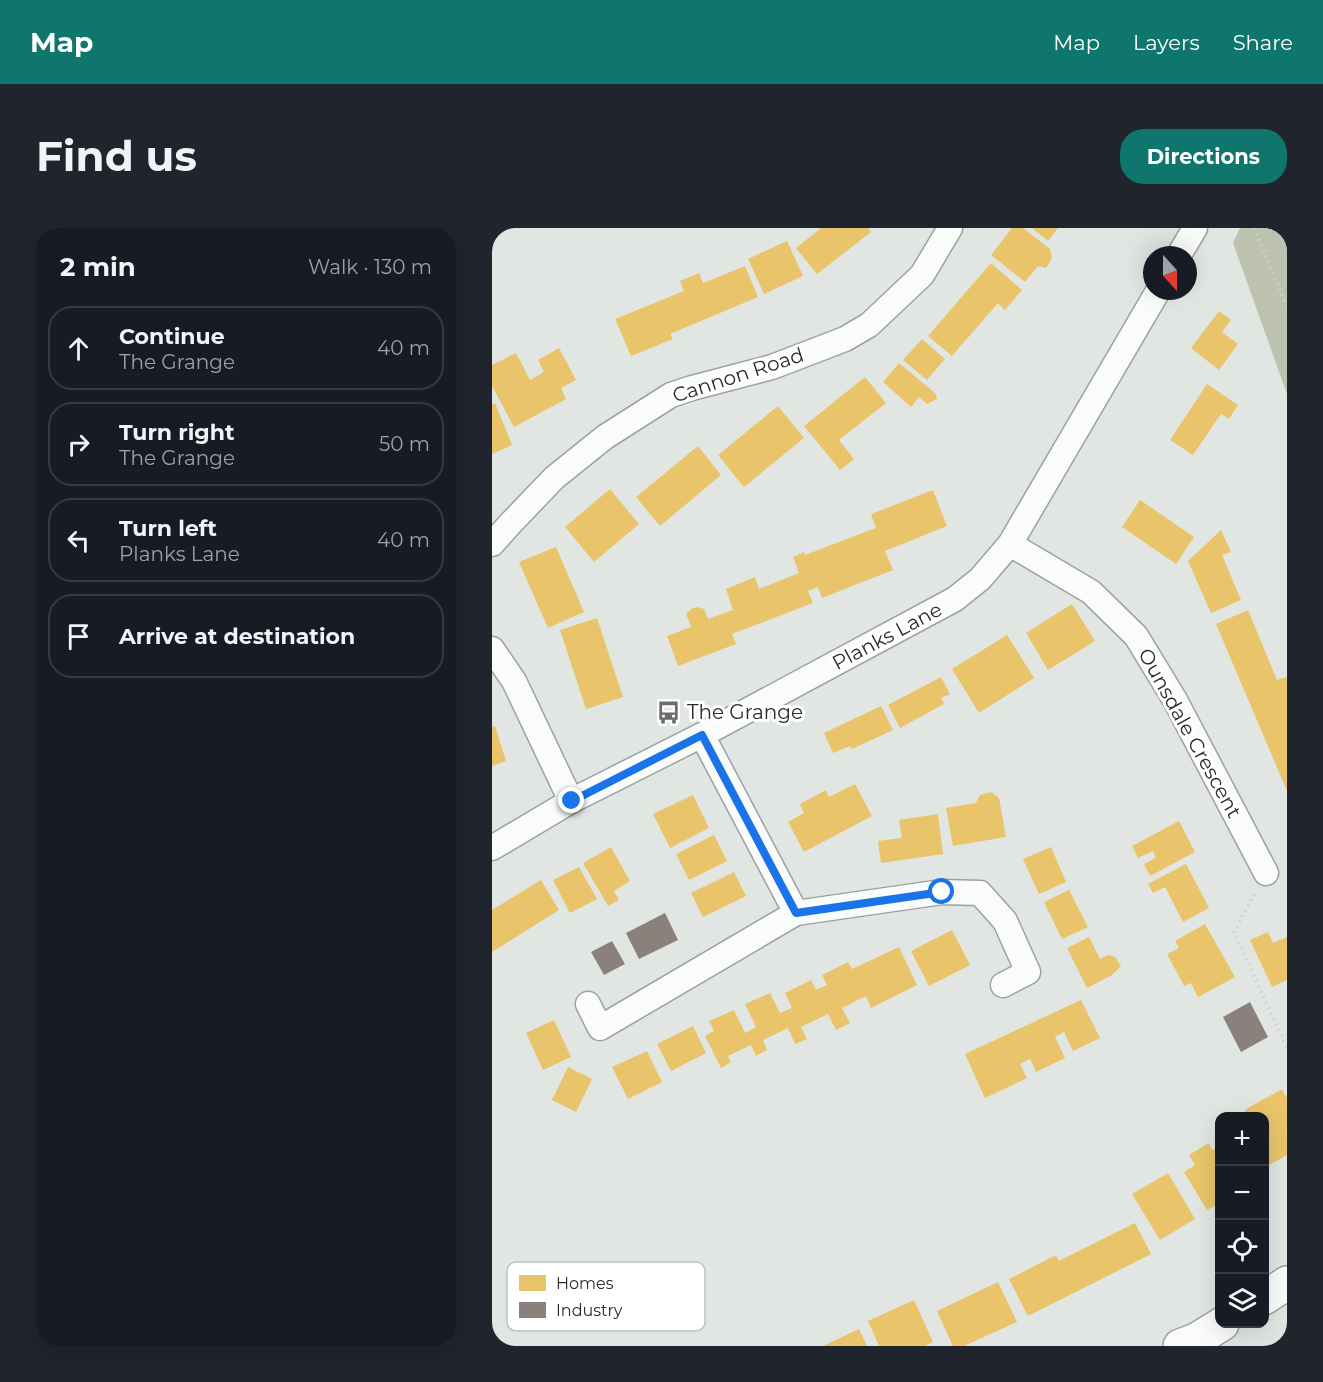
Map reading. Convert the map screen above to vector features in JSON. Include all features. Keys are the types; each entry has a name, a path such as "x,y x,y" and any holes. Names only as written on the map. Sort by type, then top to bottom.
{"street":[{"name":"Cannon Road","path":"492,544 554,478 604,437 671,395 772,367 845,339 869,325 922,275 950,228"},
{"path":"1184,246 1195,228"},
{"name":"Planks Lane","path":"492,848 572,801 702,735 955,599 980,579 1010,544 1153,300"},
{"name":"Ounsdale Crescent","path":"1010,544 1090,592 1136,636 1175,700 1266,873"},
{"path":"492,649 514,681 572,801"},
{"path":"702,735 796,913"},
{"path":"588,1004 600,1029 796,913 942,892 980,893 1005,921 1028,972 1003,985"},
{"path":"1269,1295 1287,1283"},
{"path":"1180,1346 1196,1340 1215,1328"}],"path":[{"path":"1254,228 1287,307"},
{"path":"1266,873 1234,932 1287,1048"}],"green space":[{"path":"1240,228 1287,228 1287,394 1233,243"}],"building: Homes":[{"path":"821,228 868,228 871,232 817,274 796,248"},
{"path":"1012,228 1023,228 1050,249 1052,258 1046,268 1038,266 1025,282 991,255"},
{"path":"1032,228 1058,228 1048,241"},
{"path":"787,241 803,276 764,294 748,259"},
{"path":"991,263 1022,290 1005,310 998,303 952,356 928,336"},
{"path":"745,266 758,297 670,334 673,339 631,356 615,319 684,291 680,281 699,273 703,283"},
{"path":"1219,311 1231,320 1222,332 1238,344 1219,370 1191,348"},
{"path":"922,339 945,359 927,380 903,360"},
{"path":"559,348 576,380 561,388 566,399 514,427 492,386 492,365 516,353 530,380 544,372 538,360"},
{"path":"899,363 936,394 937,399 927,404 919,397 911,407 883,382"},
{"path":"865,377 886,403 839,440 854,459 840,470 804,426"},
{"path":"1207,384 1238,405 1229,419 1221,414 1193,455 1170,440"},
{"path":"495,403 512,445 492,454 492,404"},
{"path":"778,406 804,438 744,487 718,455"},
{"path":"698,446 721,475 660,526 636,497"},
{"path":"610,489 639,524 594,562 565,527"},
{"path":"933,490 947,526 885,551 893,570 822,598 818,587 808,591 813,603 732,634 736,644 678,666 667,636 691,627 686,614 691,609 697,607 704,609 708,619 733,610 726,589 755,577 759,589 799,573 793,557 804,552 805,555 876,528 871,514"},
{"path":"1140,500 1194,537 1176,564 1122,527"},
{"path":"1221,530 1231,552 1222,555 1241,600 1211,613 1188,561"},
{"path":"556,547 584,612 548,628 519,562"},
{"path":"1072,604 1095,641 1048,670 1026,633"},
{"path":"1248,610 1277,680 1286,677 1287,679 1287,791 1216,624"},
{"path":"597,618 623,697 586,709 560,630"},
{"path":"1007,635 1034,678 979,713 952,669"},
{"path":"941,677 950,694 941,698 944,704 900,728 888,705"},
{"path":"881,706 893,730 852,749 850,746 833,753 824,733"},
{"path":"495,726 506,761 492,766 492,727"},
{"path":"855,784 872,816 804,852 788,822 804,813 800,804 826,790 829,797"},
{"path":"991,792 999,798 1006,837 953,846 946,808 976,803 980,795"},
{"path":"693,795 709,828 670,848 653,814"},
{"path":"938,814 943,854 881,863 878,841 902,838 899,820"},
{"path":"1179,821 1195,852 1150,876 1144,864 1156,858 1153,851 1138,858 1132,846"},
{"path":"714,835 727,861 689,880 676,854"},
{"path":"611,847 630,881 614,891 619,900 608,906 583,863"},
{"path":"1051,847 1066,882 1039,894 1023,859"},
{"path":"1186,864 1209,908 1183,922 1165,887 1153,893 1148,884"},
{"path":"579,867 597,899 570,913 553,880"},
{"path":"734,872 746,896 703,917 691,893"},
{"path":"541,880 559,910 492,952 492,910"},
{"path":"1069,890 1088,927 1062,939 1044,902"},
{"path":"1205,924 1235,977 1198,997 1191,983 1184,986 1167,954 1179,948 1175,941"},
{"path":"952,930 970,965 929,986 911,951"},
{"path":"1268,932 1273,943 1287,937 1287,980 1272,987 1250,940"},
{"path":"1089,937 1100,959 1108,955 1115,957 1121,966 1112,975 1087,988 1067,948"},
{"path":"899,947 917,985 871,1008 866,996 842,1008 850,1023 836,1030 828,1014 801,1027 807,1039 795,1044 788,1028 763,1040 767,1050 756,1056 751,1045 728,1056 731,1062 721,1068 705,1036 714,1031 709,1021 734,1010 745,1033 756,1027 745,1004 770,993 780,1013 792,1008 785,993 811,980 816,990 827,985 822,975 848,962 852,969"},
{"path":"1081,1000 1100,1038 1073,1051 1064,1032 1055,1037 1065,1058 1036,1072 1030,1059 1020,1064 1027,1078 985,1098 965,1054"},
{"path":"554,1020 571,1057 543,1070 526,1033"},
{"path":"693,1026 706,1053 671,1071 657,1044"},
{"path":"647,1051 662,1082 628,1099 612,1067"},
{"path":"568,1067 592,1079 576,1112 552,1100"},
{"path":"1282,1089 1287,1098 1287,1155 1269,1165 1269,1112 1244,1112"},
{"path":"1209,1143 1212,1150 1215,1148 1215,1206 1207,1210 1184,1172 1195,1165 1189,1155"},
{"path":"1168,1173 1195,1219 1160,1240 1132,1194"},
{"path":"1135,1223 1151,1254 1028,1316 1009,1279 1056,1255 1059,1261"},
{"path":"998,1282 1017,1322 964,1346 953,1346 937,1311"},
{"path":"914,1300 933,1342 925,1346 879,1346 868,1321"},
{"path":"859,1329 867,1346 823,1346"}],"building: Industry":[{"path":"665,913 678,940 639,959 626,933"},
{"path":"612,941 625,964 604,975 591,952"},
{"path":"1250,1002 1268,1037 1241,1052 1223,1017"}],"place":[{"name":"The Grange","path":"669,712"}],"route":[{"path":"572,801 702,735 796,913 942,892"}]}
